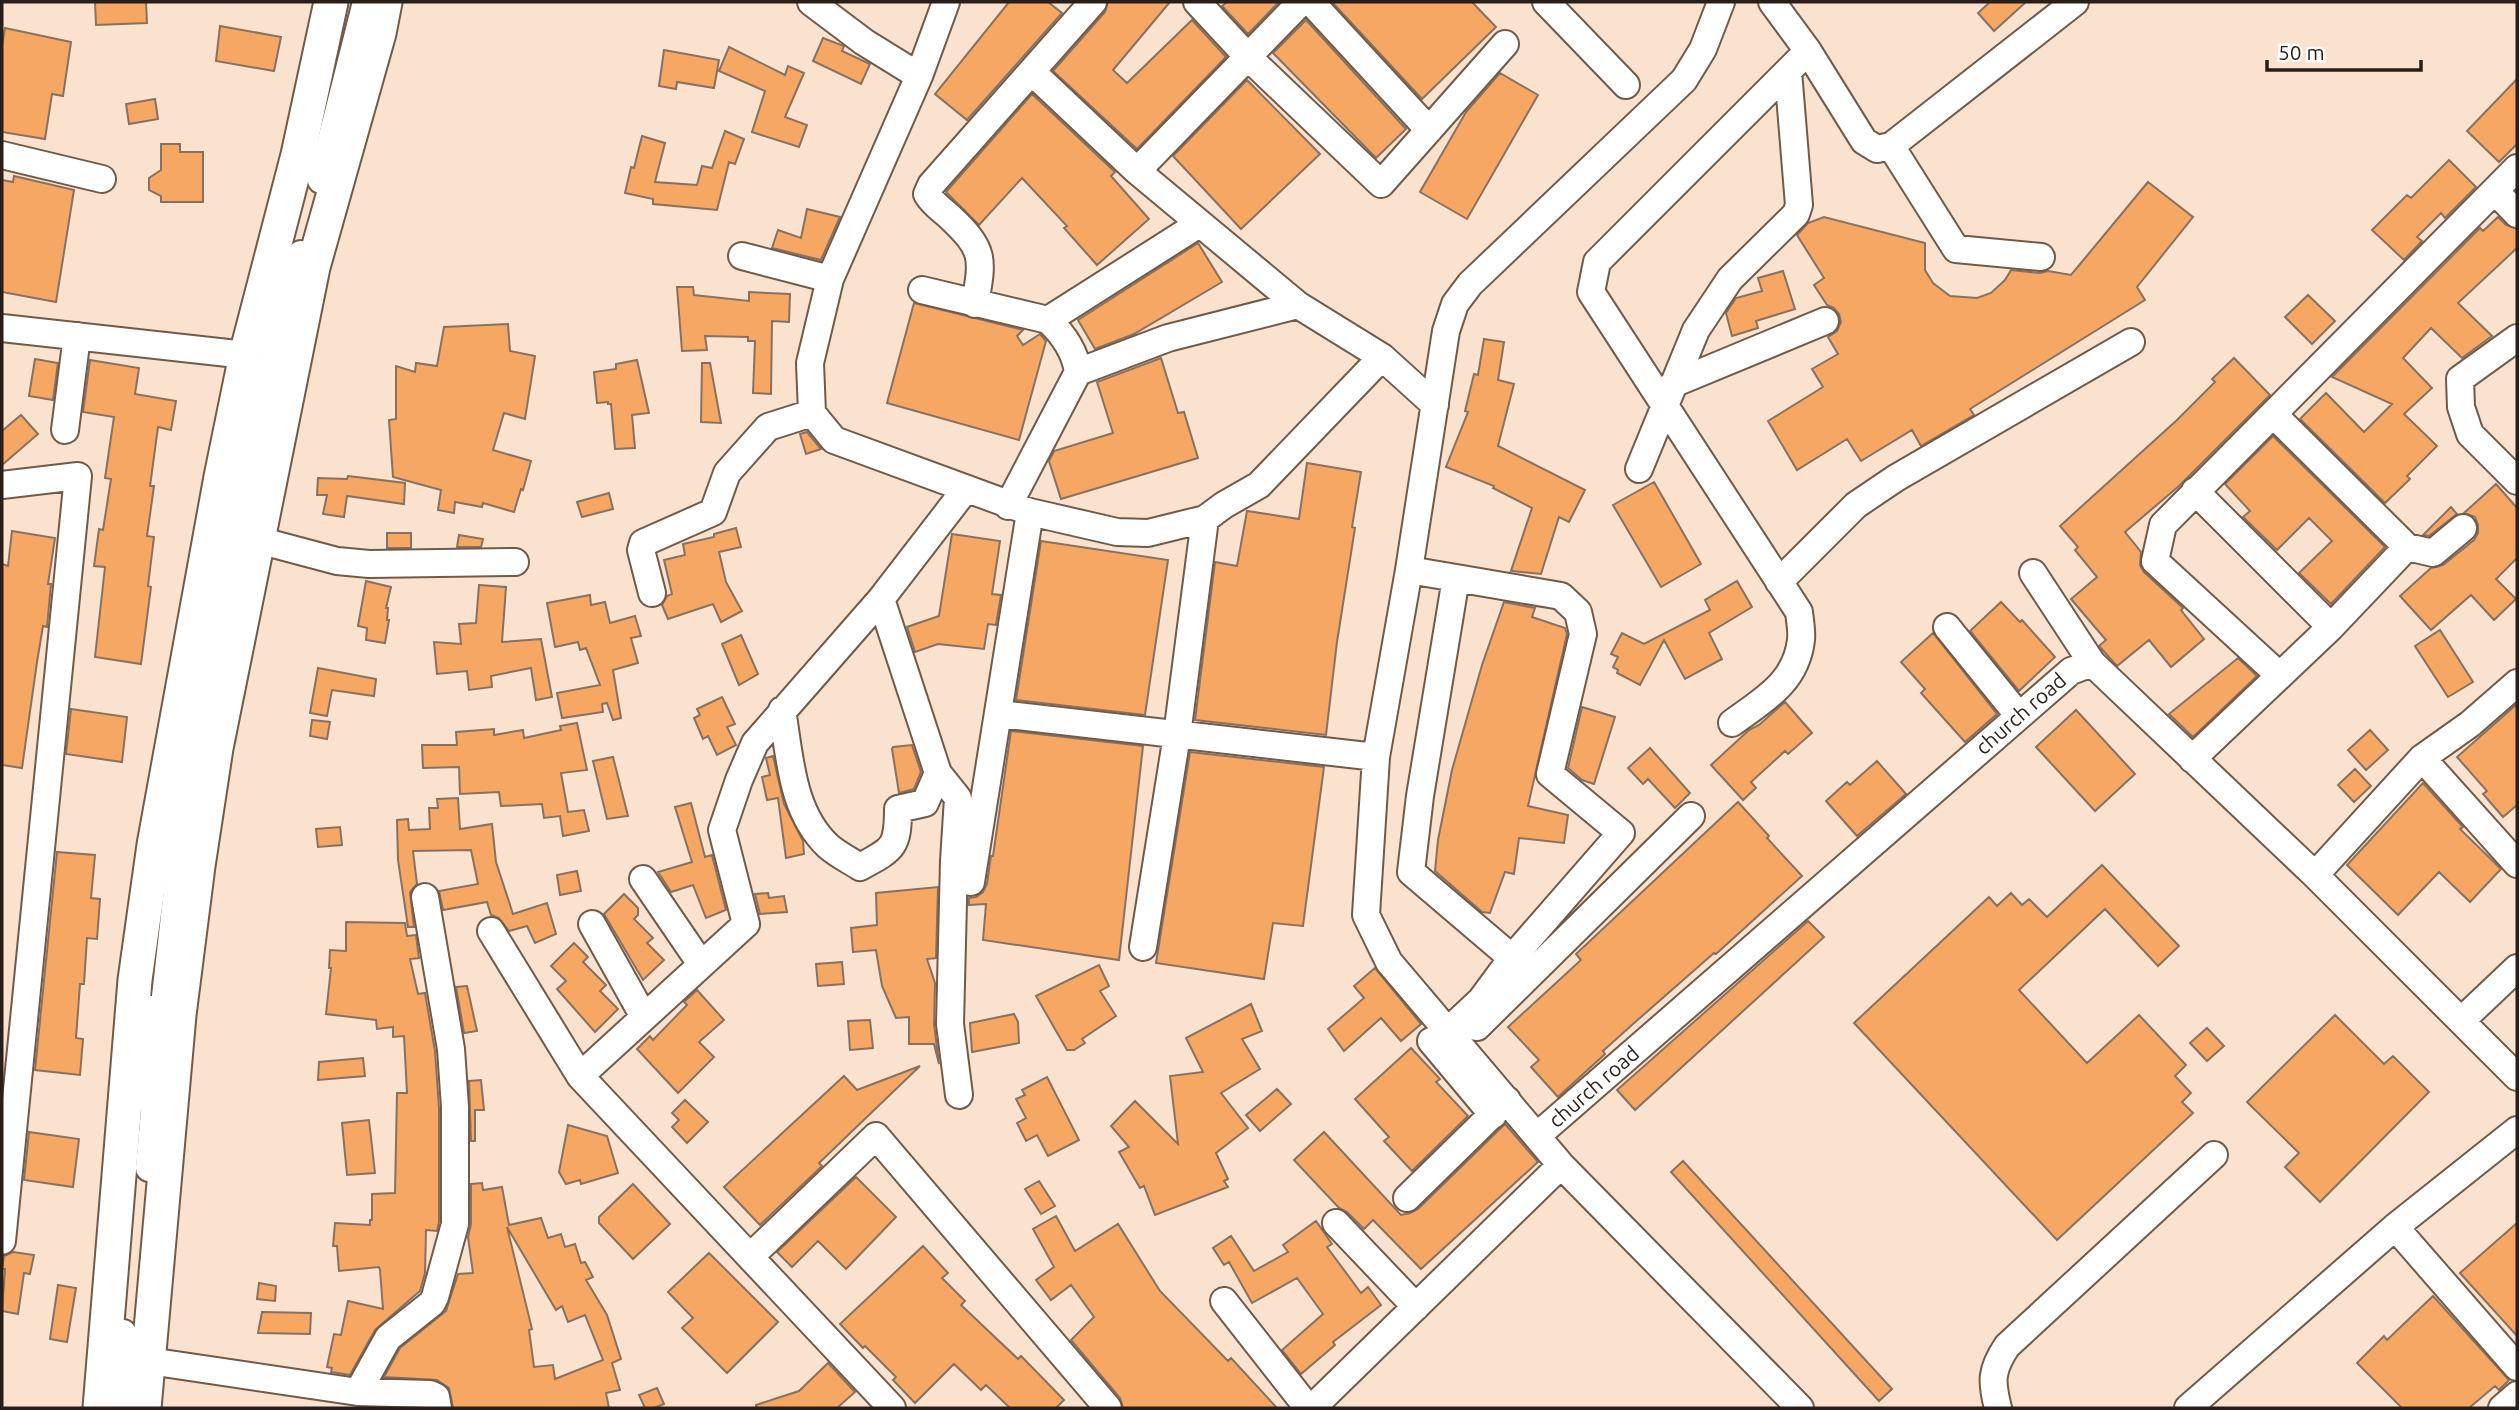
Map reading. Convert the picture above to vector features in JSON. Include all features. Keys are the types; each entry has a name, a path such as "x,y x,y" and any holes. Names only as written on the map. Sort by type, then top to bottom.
{"main road":[{"path":"100,1408 135,981 154,845 246,355 298,155 331,2"},
{"path":"144,1408 179,1014 216,748 313,267 379,33 384,2"}],"street":[{"path":"117,1408 158,941 194,700 255,384 340,58 352,2"},
{"path":"129,1408 166,979 193,781 264,403 366,2"},
{"path":"811,2 864,42 919,76"},
{"path":"946,2 919,76 830,279 810,363 812,413 834,440 1019,509 1118,532 1148,533 1205,519 1259,485 1382,357"},
{"path":"975,304 981,270 976,245 927,194 931,185 1093,2"},
{"path":"1197,2 1248,57 1381,184 1504,44"},
{"path":"1137,171 1301,2"},
{"path":"1311,2 1429,130"},
{"path":"1546,2 1626,85"},
{"path":"1721,2 1703,49 1684,80 1470,284 1455,304 1446,331 1409,570 1376,757 1366,915 1389,962 1500,1107 1538,1135 1561,1165 1800,1408"},
{"path":"1772,2 1808,51 1864,142 1877,149 1891,146 2075,2"},
{"path":"1732,723 1785,683 1802,639 1798,612 1669,395 1591,292 1597,262 1808,51"},
{"path":"1639,470 1696,330 1730,279 1796,214 1799,205 1788,71"},
{"path":"1032,72 1137,171 1297,305 1382,357 1435,405"},
{"path":"1891,146 1956,249 2041,257"},
{"path":"2,155 102,179"},
{"path":"2279,675 2155,561 2163,525 2517,168"},
{"path":"2496,191 2517,214"},
{"path":"1048,320 1199,224"},
{"path":"742,256 830,279"},
{"path":"922,290 1048,320 1060,331 1069,345 1076,358 1078,372 1019,509 999,714 971,882"},
{"path":"1078,372 1168,338 1297,305"},
{"path":"1669,395 1825,321"},
{"path":"2,328 246,355"},
{"path":"65,430 77,336"},
{"path":"2517,338 2460,379 2461,407 2470,434 2517,481"},
{"path":"1779,582 1856,505 1896,478 2131,342"},
{"path":"652,593 641,550 643,543 713,512 727,473 768,427 812,413"},
{"path":"2274,415 2407,547 2433,552 2463,528"},
{"path":"2,485 78,476 2,1241"},
{"path":"580,1076 746,924 722,830 738,780 755,743 881,599 965,490"},
{"path":"2195,491 2331,627"},
{"path":"1143,947 1177,735 1205,519"},
{"path":"258,540 337,561 369,564 515,562"},
{"path":"2192,759 2331,627 2407,547"},
{"path":"1409,570 1561,596 1578,611 1583,634 1550,774 1622,833 1512,958 1447,1038"},
{"path":"2033,573 2092,663"},
{"path":"1456,579 1420,796 1411,873 1512,958"},
{"path":"881,599 938,773 958,798 950,1024 959,1095"},
{"path":"1947,627 2019,716"},
{"name":"church road","path":"1538,1135 2071,671 2092,663 2315,875 2517,1077"},
{"path":"2315,875 2423,758 2470,724 2517,683"},
{"path":"782,710 796,793 821,838 860,867 889,850 898,835 898,809 925,803 938,773"},
{"path":"999,714 1376,757"},
{"path":"2423,758 2513,851"},
{"path":"1447,1038 1691,816"},
{"path":"643,879 701,964"},
{"path":"358,1392 388,1338 432,1303 455,1224 455,1107 451,1049 425,897"},
{"path":"592,924 644,1017"},
{"path":"491,931 580,1076 892,1408"},
{"path":"2462,1021 2517,968"},
{"path":"1407,1198 1500,1107"},
{"path":"2188,1408 2395,1227 2517,1130"},
{"path":"751,1256 876,1136 1108,1408"},
{"path":"1998,1408 1992,1386 1996,1364 2007,1346 2214,1155"},
{"path":"1224,1301 1310,1408 1561,1165"},
{"path":"1336,1223 1416,1307"},
{"path":"2395,1227 2517,1367"},
{"path":"149,1362 358,1392 430,1394 436,1397 438,1408"},
{"path":"2502,1408 2517,1395"}],"building":[{"path":"95,2 146,2 147,23 96,25"},
{"path":"1009,2 1048,2 1062,13 967,120 935,94"},
{"path":"1108,2 1170,2 1113,70 1127,83 1192,20 1226,57 1137,149 1053,71 1105,12"},
{"path":"1227,2 1279,2 1248,34 1222,6"},
{"path":"1332,2 1472,2 1496,27 1422,99"},
{"path":"1990,2 2026,2 1994,31 1978,13"},
{"path":"1306,20 1406,129 1376,158 1273,53"},
{"path":"220,26 281,37 274,71 216,61"},
{"path":"5,28 71,42 63,96 52,94 45,139 2,132 2,45"},
{"path":"823,38 844,46 842,51 870,64 861,84 813,61"},
{"path":"729,47 785,75 788,66 804,73 785,117 807,125 799,147 752,132 765,91 719,71"},
{"path":"664,50 719,60 714,88 677,82 676,89 659,86"},
{"path":"1500,73 1538,95 1467,219 1420,192 1466,112"},
{"path":"2517,79 2517,144 2499,162 2467,131"},
{"path":"1247,80 1320,154 1241,229 1173,156"},
{"path":"1032,94 1115,172 1111,176 1149,219 1097,265 1064,228 1067,226 1022,178 979,225 946,192"},
{"path":"155,99 158,119 129,124 126,104"},
{"path":"725,131 744,139 735,164 729,162 717,210 653,204 653,199 625,193 642,136 665,143 655,182 697,185 702,166 712,168"},
{"path":"161,144 180,144 180,152 203,152 203,202 161,202 161,196 149,190 149,178 161,170"},
{"path":"2449,160 2476,187 2445,218 2441,213 2417,237 2422,241 2404,260 2372,230 2407,195 2411,198"},
{"path":"14,176 74,190 56,302 2,292 2,180 13,182"},
{"path":"2148,182 2193,217 2137,287 2145,300 1970,409 1974,415 1921,446 1912,430 1861,461 1847,439 1797,470 1768,421 1823,387 1812,369 1838,354 1828,337 1837,331 1841,322 1839,314 1827,305 1814,285 1824,278 1797,235 1808,223 1824,217 1925,243 1925,270 1933,283 1950,296 1977,298 1991,293 2011,270 2071,275"},
{"path":"807,209 840,217 821,260 772,248 778,230 801,238"},
{"path":"2498,217 2506,225 2517,229 2517,248 2458,303 2492,336 2462,358 2431,328 2403,358 2432,388 2404,414 2437,446 2407,476 2410,479 2385,503 2300,419 2326,393 2364,432 2392,404 2332,377 2480,228 2483,231"},
{"path":"1198,243 1222,282 1134,334 1095,349 1078,320"},
{"path":"1783,271 1795,309 1756,321 1758,328 1732,336 1726,313 1736,298 1762,291 1758,278"},
{"path":"677,287 693,287 694,295 749,301 749,292 790,294 789,322 772,321 771,394 753,393 755,341 748,341 748,337 705,336 707,350 682,351"},
{"path":"2308,295 2335,321 2312,344 2285,317"},
{"path":"914,303 1023,330 1017,336 1023,345 1040,334 1046,341 1019,440 887,403"},
{"path":"508,324 510,351 535,356 525,419 504,413 493,450 531,461 523,490 521,489 514,512 483,503 482,507 455,502 454,513 438,510 441,490 393,477 389,420 396,419 396,366 415,372 416,363 437,366 444,327"},
{"path":"1484,339 1504,342 1498,380 1514,384 1498,446 1585,490 1569,522 1559,517 1541,574 1511,571 1532,508 1493,488 1494,486 1446,467 1468,412 1465,411 1474,374 1478,375"},
{"path":"1161,358 1178,413 1184,412 1198,458 1061,499 1049,461 1054,451 1113,433 1097,382"},
{"path":"2234,358 2270,395 2179,486 2125,532 2141,552 2140,565 2144,572 2183,608 2181,610 2204,639 2171,667 2149,640 2117,666 2099,646 2106,640 2071,599 2097,577 2075,550 2078,547 2060,526 2177,420 2215,382 2212,379"},
{"path":"35,359 58,363 53,400 29,396"},
{"path":"90,360 139,368 135,394 176,401 171,430 158,427 150,486 154,486 147,536 154,537 148,586 151,587 141,664 95,657 105,567 94,566 99,529 103,530 111,479 105,478 114,417 83,412"},
{"path":"637,360 649,413 632,415 635,448 615,449 611,404 597,403 594,372 616,369 616,364"},
{"path":"702,363 710,363 721,423 701,422"},
{"path":"21,415 38,434 2,465 2,431"},
{"path":"807,432 821,449 806,454 800,434"},
{"path":"2273,436 2385,547 2331,604 2299,573 2332,541 2309,518 2277,550 2243,517 2250,511 2225,484"},
{"path":"1307,463 1361,472 1326,735 1195,720 1215,562 1237,566 1247,511 1299,519"},
{"path":"348,476 405,483 404,504 347,496 344,517 323,514 327,495 317,495 318,478 347,479"},
{"path":"1654,482 1701,564 1661,587 1613,505"},
{"path":"2496,484 2517,508 2517,558 2496,579 2516,599 2494,620 2471,595 2431,630 2400,596 2431,568 2443,565 2474,540 2478,525 2475,517 2464,513"},
{"path":"609,493 613,509 582,517 577,502"},
{"path":"2451,507 2457,514 2429,536 2423,535"},
{"path":"736,528 741,547 719,552 726,582 742,611 721,622 713,604 668,619 662,605 667,596 672,594 664,560 685,555 683,544 714,537 714,534"},
{"path":"12,531 55,538 48,584 51,584 47,627 43,626 22,768 2,765 2,564 8,566"},
{"path":"387,533 411,533 411,548 387,548"},
{"path":"952,534 1000,541 992,594 1001,595 996,625 988,624 984,649 938,644 915,652 907,627 939,616"},
{"path":"459,535 483,539 481,547 457,547"},
{"path":"1041,541 1168,560 1145,715 1016,700"},
{"path":"366,581 391,587 386,608 389,620 385,643 366,640 367,628 358,626"},
{"path":"1737,581 1752,607 1709,633 1722,659 1685,679 1664,640 1640,685 1617,673 1618,670 1613,667 1618,657 1611,654 1622,633 1644,644 1710,610 1705,600"},
{"path":"479,585 506,587 502,642 541,639 552,697 536,700 531,668 491,676 492,687 469,690 467,671 437,674 434,642 461,644 459,624 476,623"},
{"path":"590,595 591,605 605,602 610,623 635,616 641,636 631,638 638,663 613,670 621,718 613,720 607,703 602,704 603,712 562,718 557,693 600,685 586,648 580,650 578,642 555,647 547,603"},
{"path":"1504,602 1535,608 1532,617 1565,628 1567,634 1528,806 1568,815 1564,843 1519,838 1514,874 1505,872 1490,913 1482,912 1435,871 1438,840 1452,770 1482,665"},
{"path":"2001,602 2020,622 2022,620 2055,657 2019,691 1970,631"},
{"path":"2440,630 2473,682 2448,697 2415,646"},
{"path":"1933,633 1997,714 1965,742 1921,693 1925,689 1901,662"},
{"path":"741,635 758,674 739,685 722,644"},
{"path":"2238,658 2257,676 2193,737 2169,714"},
{"path":"318,668 376,679 374,696 332,690 327,716 310,713"},
{"path":"722,697 735,724 727,727 736,745 717,755 708,736 703,739 694,718 700,715 697,709"},
{"path":"1785,702 1812,733 1788,754 1785,751 1751,782 1756,788 1743,800 1711,765"},
{"path":"2517,704 2517,805 2503,817 2483,794 2487,791 2457,757"},
{"path":"1582,707 1615,717 1594,784 1582,780 1568,768"},
{"path":"71,709 127,717 122,762 66,754"},
{"path":"2076,710 2135,774 2095,811 2036,747"},
{"path":"312,720 330,722 327,739 310,736"},
{"path":"577,723 587,770 561,773 568,812 584,810 589,831 563,836 560,816 544,818 542,804 501,806 499,792 460,794 459,767 423,768 422,745 457,745 456,732 494,729 494,735 523,730 524,738 561,730 560,726"},
{"path":"2370,730 2388,750 2366,770 2348,750"},
{"path":"1011,731 1143,746 1119,960 983,940 986,904 969,905 969,898 983,892 987,884"},
{"path":"912,745 921,772 914,789 899,793 892,749"},
{"path":"1650,748 1690,793 1675,808 1648,779 1643,784 1628,768"},
{"path":"1190,752 1324,767 1303,926 1273,923 1264,979 1156,963"},
{"path":"773,756 784,804 803,841 804,854 786,858 778,798 767,800 762,777 770,775 766,758"},
{"path":"613,757 628,816 607,819 593,761"},
{"path":"1877,761 1906,794 1857,836 1826,801 1847,782 1850,785"},
{"path":"2355,769 2371,786 2354,802 2338,785"},
{"path":"2423,783 2463,827 2460,829 2501,869 2470,902 2439,872 2398,915 2347,865"},
{"path":"458,798 460,829 492,824 496,862 513,914 547,903 556,934 535,943 527,926 509,931 499,918 491,915 487,902 443,910 439,891 478,884 471,850 413,851 417,884 410,892 414,927 408,927 398,860 397,820 408,819 409,830 430,829 429,808 438,808 437,799"},
{"path":"1738,802 1802,876 1603,1051 1605,1054 1558,1097 1531,1067 1539,1060 1508,1027 1581,960 1576,954"},
{"path":"691,803 705,857 712,855 726,910 706,918 693,885 671,892 658,872 692,862 675,807"},
{"path":"340,827 342,845 318,847 316,829"},
{"path":"57,852 95,855 91,898 100,899 97,939 87,938 84,984 80,984 76,1038 83,1039 80,1075 35,1070"},
{"path":"2102,865 2179,946 2158,966 2105,909 2019,990 2087,1063 2139,1015 2186,1065 2175,1076 2191,1093 2182,1102 2193,1113 2057,1240 1854,1023 1989,897 1997,906 2011,893 2022,905 2029,899 2047,917"},
{"path":"577,871 581,891 560,895 557,875"},
{"path":"938,887 936,958 927,959 935,983 934,1024 939,1064 934,1044 909,1044 909,1017 896,1018 882,986 876,950 853,952 851,928 877,925 876,893"},
{"path":"768,893 769,898 784,896 787,912 760,914 755,894"},
{"path":"624,894 638,908 638,915 634,919 653,938 647,943 664,960 643,980 604,914"},
{"path":"1808,921 1824,937 1635,1110 1617,1090"},
{"path":"346,922 405,923 407,936 416,935 419,958 410,959 418,994 425,993 435,1051 439,1108 439,1222 437,1231 426,1230 425,1273 420,1291 375,1330 350,1375 331,1372 332,1368 327,1367 334,1334 341,1335 348,1301 383,1309 380,1270 379,1267 339,1271 337,1246 333,1246 335,1223 370,1225 372,1194 395,1193 397,1093 407,1093 404,1036 393,1037 393,1027 377,1029 376,1020 326,1014 331,968 330,950 346,951"},
{"path":"574,943 588,957 583,962 606,985 600,991 618,1009 595,1032 557,989 566,981 551,966"},
{"path":"842,962 844,984 818,986 816,964"},
{"path":"1099,965 1109,986 1100,991 1116,1016 1082,1039 1085,1043 1074,1050 1067,1050 1036,996"},
{"path":"1375,968 1421,1024 1401,1041 1381,1018 1344,1051 1328,1029 1364,998 1354,986"},
{"path":"467,986 477,1031 464,1033 456,987"},
{"path":"697,990 724,1020 699,1042 714,1057 678,1093 637,1049 650,1036 653,1040 687,1005 684,1002"},
{"path":"1251,1004 1262,1031 1242,1039 1260,1069 1221,1093 1248,1128 1216,1153 1228,1179 1224,1181 1228,1187 1155,1215 1144,1186 1140,1188 1119,1152 1129,1147 1111,1126 1135,1101 1178,1144 1170,1076 1203,1072 1186,1038"},
{"path":"1014,1014 1018,1022 1019,1043 972,1052 970,1023"},
{"path":"2335,1015 2384,1064 2393,1056 2429,1092 2320,1202 2285,1167 2299,1153 2247,1102"},
{"path":"870,1020 873,1048 850,1050 848,1021"},
{"path":"2207,1028 2224,1046 2207,1061 2190,1043"},
{"path":"1411,1048 1440,1079 1436,1082 1468,1116 1412,1171 1384,1141 1389,1137 1355,1099"},
{"path":"363,1058 365,1076 318,1080 319,1062"},
{"path":"920,1066 819,1163 822,1166 760,1225 724,1187 844,1076 857,1090"},
{"path":"1047,1077 1079,1140 1048,1156 1037,1135 1026,1141 1017,1123 1026,1118 1016,1099 1025,1095 1022,1090"},
{"path":"481,1080 484,1110 475,1110 475,1141 471,1141 469,1081"},
{"path":"1277,1089 1291,1104 1260,1131 1246,1115"},
{"path":"685,1100 708,1122 687,1143 672,1127 679,1120 672,1113"},
{"path":"369,1120 375,1173 347,1175 342,1123"},
{"path":"1505,1124 1538,1162 1421,1269 1373,1220 1364,1229 1339,1208 1294,1160 1324,1132 1401,1215 1418,1209"},
{"path":"568,1125 607,1136 618,1173 581,1184 580,1180 566,1184 559,1172"},
{"path":"29,1132 79,1139 73,1187 24,1180"},
{"path":"1683,1161 1892,1389 1879,1401 1671,1172"},
{"path":"856,1177 896,1217 846,1269 818,1241 792,1267 777,1252"},
{"path":"1039,1181 1055,1206 1041,1214 1025,1189"},
{"path":"482,1183 483,1190 502,1187 509,1225 541,1218 548,1238 561,1234 565,1247 575,1244 581,1263 585,1262 593,1277 586,1280 607,1315 621,1359 612,1363 620,1390 606,1393 609,1408 453,1408 449,1388 437,1380 384,1377 400,1348 446,1311 458,1274 473,1273 468,1237 471,1224 471,1184","holes":["507,1227 556,1310 562,1306 568,1322 585,1315 603,1360 555,1379 553,1365 534,1367 529,1330 532,1329"]},
{"path":"633,1184 670,1224 633,1259 599,1223 599,1217"},
{"path":"1056,1216 1075,1251 1118,1224 1160,1291 1228,1361 1231,1358 1277,1408 1123,1408 1120,1398 1071,1340 1094,1317 1071,1285 1051,1300 1036,1280 1054,1267 1033,1229"},
{"path":"1316,1221 1332,1244 1327,1247 1361,1293 1368,1287 1381,1305 1333,1342 1335,1345 1301,1374 1282,1350 1323,1314 1297,1278 1252,1303 1229,1262 1224,1265 1213,1248 1231,1236 1254,1271 1288,1252 1283,1245"},
{"path":"2517,1223 2517,1336 2460,1273"},
{"path":"923,1246 948,1273 942,1278 965,1301 961,1305 1018,1359 1021,1356 1064,1400 1056,1408 1010,1408 986,1385 981,1390 954,1364 915,1403 893,1380 896,1377 840,1324"},
{"path":"13,1252 34,1255 30,1274 24,1273 18,1314 2,1311 4,1256"},
{"path":"709,1253 778,1322 727,1373 682,1328 693,1318 668,1292"},
{"path":"259,1283 276,1286 275,1301 257,1299"},
{"path":"58,1285 76,1288 67,1342 50,1339"},
{"path":"2433,1296 2509,1380 2499,1390 2495,1386 2469,1408 2402,1408 2357,1363 2384,1336 2387,1340"},
{"path":"262,1312 311,1313 310,1334 258,1333"},
{"path":"828,1363 855,1392 837,1408 756,1408 756,1405 799,1391"},
{"path":"657,1388 664,1404 645,1408 639,1395"}]}
